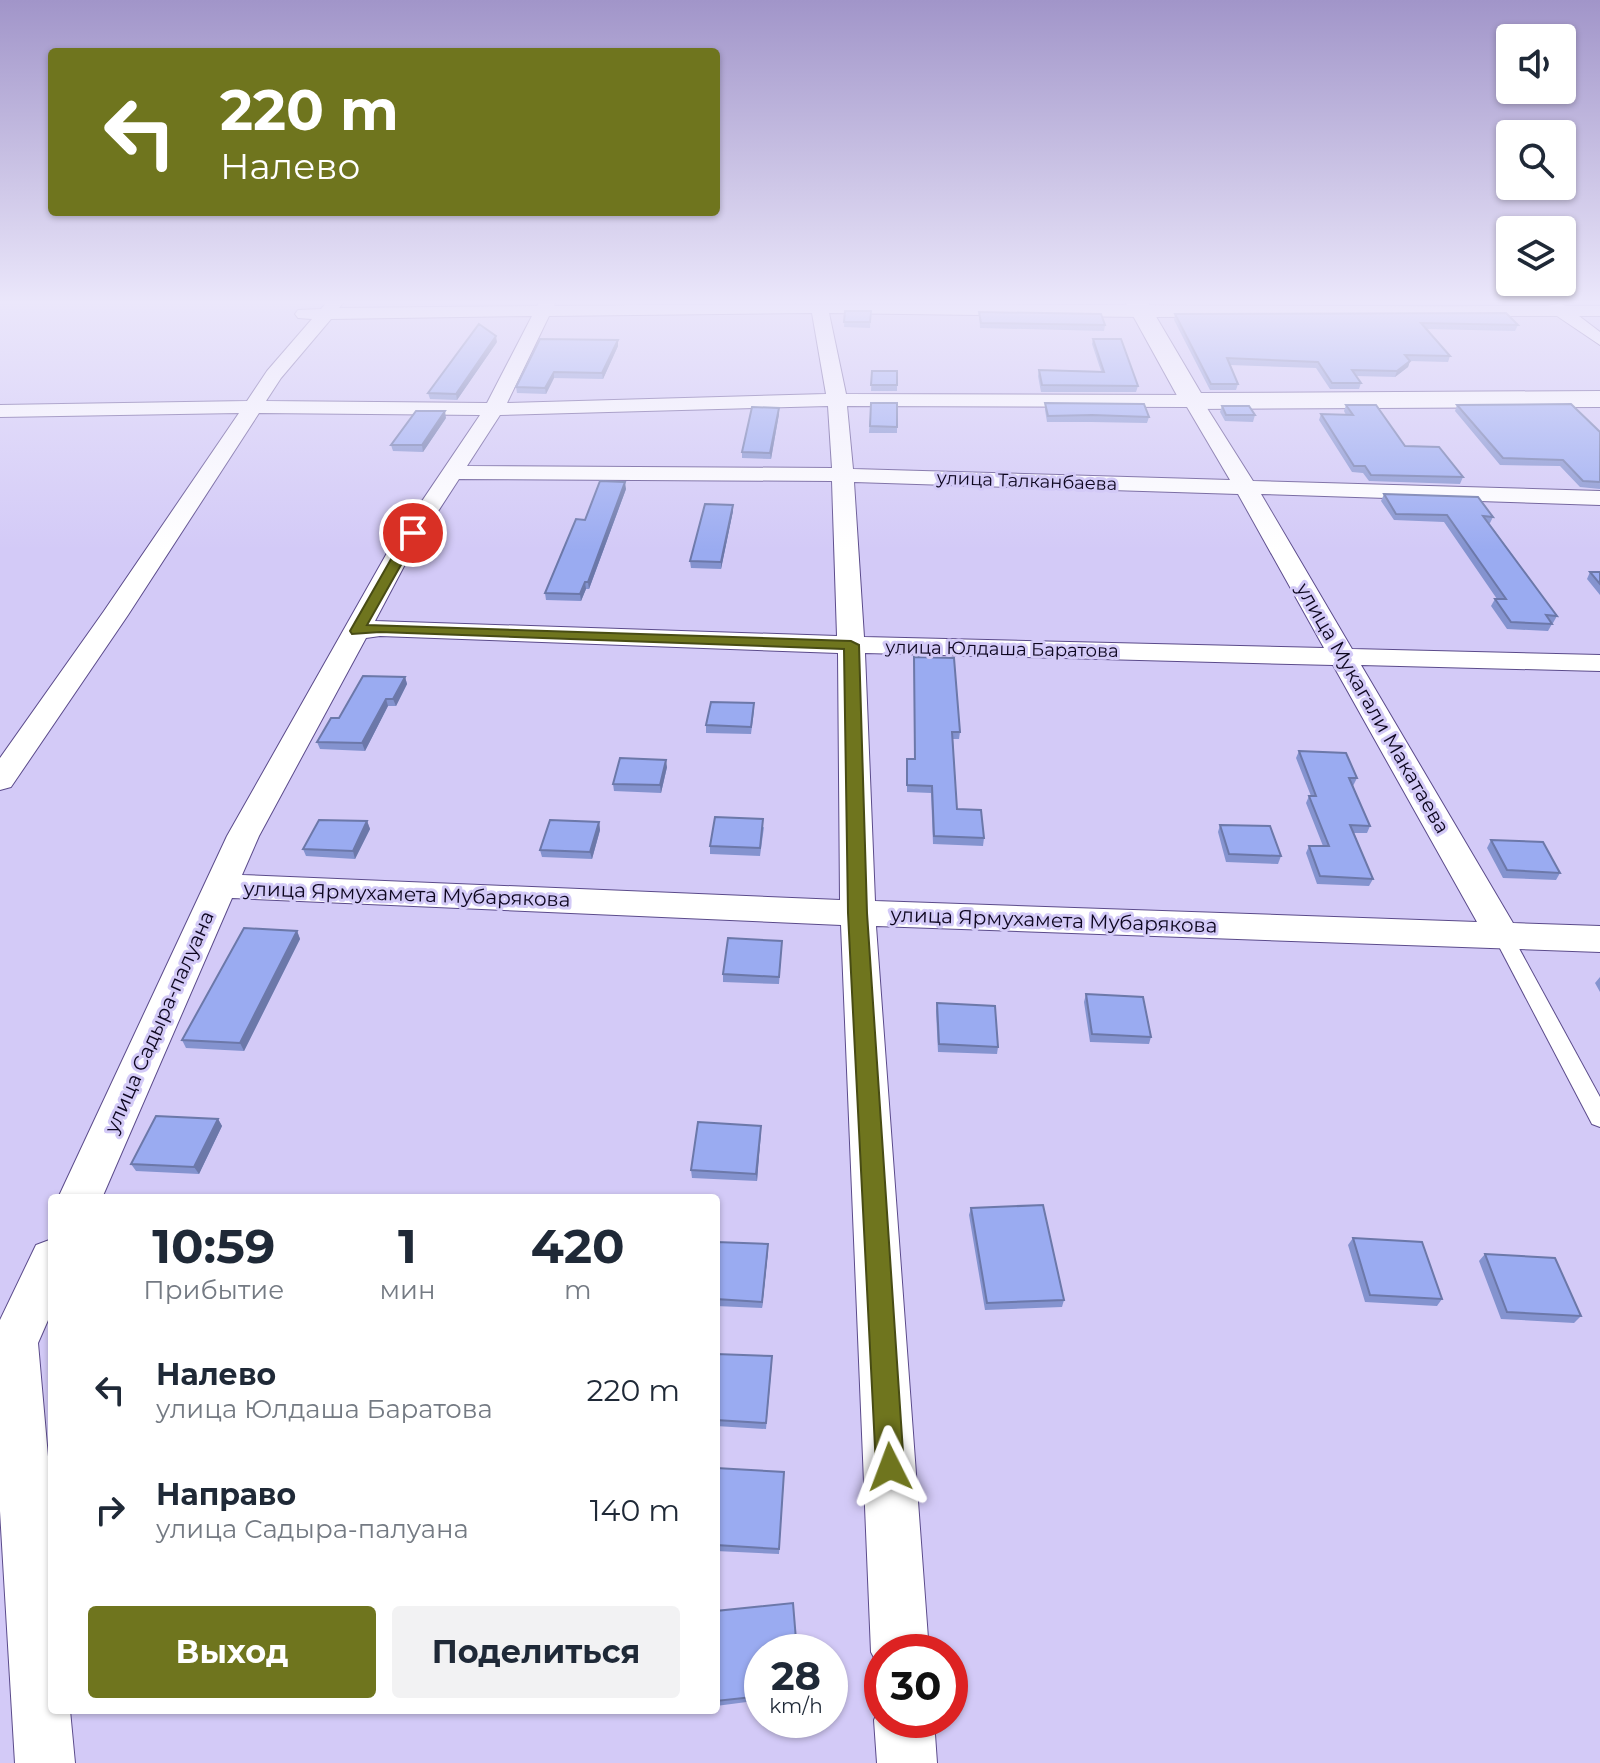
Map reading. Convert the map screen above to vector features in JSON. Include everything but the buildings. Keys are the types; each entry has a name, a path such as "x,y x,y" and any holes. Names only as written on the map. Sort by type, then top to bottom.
{"street":[{"path":"0,780 115,615 267,385"},
{"name":"улица Садыра-палуана","path":"82,1194 243,836 399,553 494,409 506,385"},
{"path":"834,385 843,475 858,913 899,1634"},
{"name":"улица Мукагали Макатаева","path":"1184,385 1502,935"},
{"path":"0,411 253,407 494,409 837,400 1600,399"},
{"name":"улица Талканбаева","path":"453,472 843,475 1600,498"},
{"name":"улица Юлдаша Баратова","path":"357,631 380,628 851,645 1600,663"},
{"name":"улица Ярмухамета Мубарякова","path":"221,886 858,913 1600,939"},
{"path":"45,1763 7,1344 48,1267"},
{"path":"905,1738 907,1763"}],"lane":[{"name":"улица Мукагали Макатаева","path":"1502,935 1600,1118"}],"route":[{"path":"413,533 357,631 380,628 851,645 858,913 890,1467"}]}
